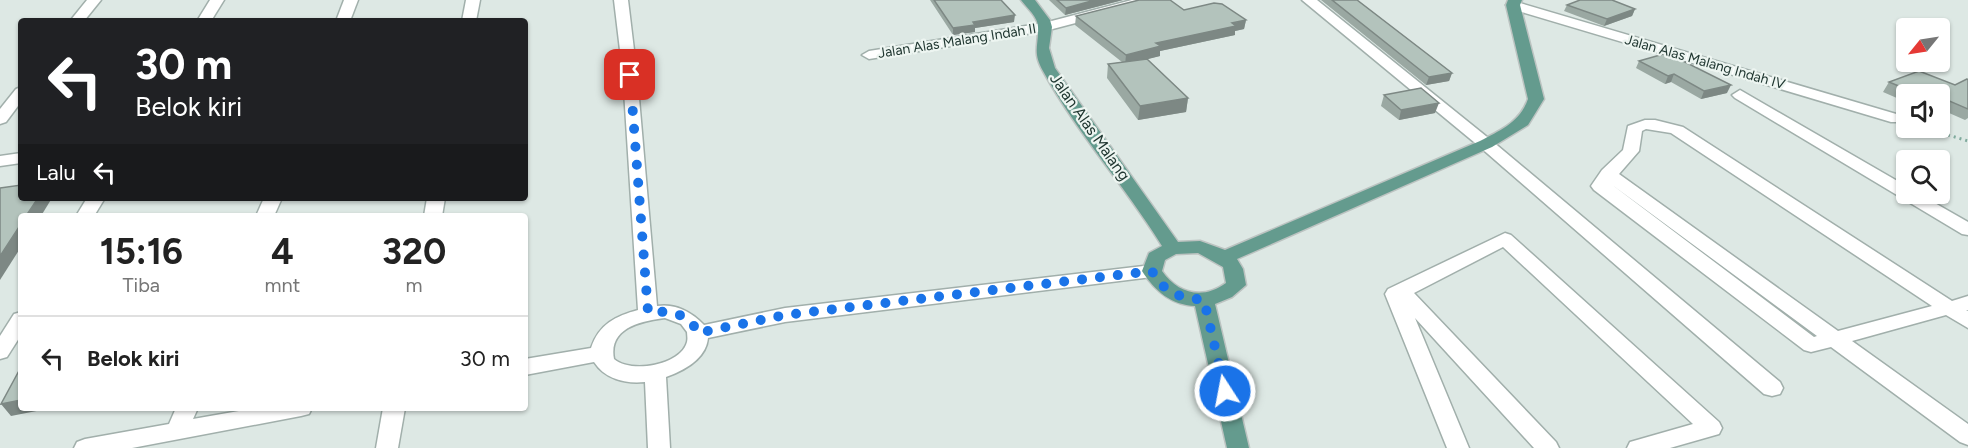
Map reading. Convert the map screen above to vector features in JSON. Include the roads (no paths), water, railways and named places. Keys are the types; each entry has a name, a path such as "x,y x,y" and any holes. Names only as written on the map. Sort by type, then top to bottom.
{"main road":[{"path":"1028,0 1043,20 1045,27"},
{"path":"1226,257 1486,144 1522,123 1532,112 1536,99 1514,3"},
{"name":"Jalan Alas Malang","path":"1045,27 1042,48 1048,68 1063,93 1153,217 1172,248"},
{"path":"1200,247 1226,257 1236,271 1236,285 1224,296 1204,300 1179,297 1160,285 1152,271 1156,257 1172,248 1200,247"},
{"path":"1204,300 1238,448"}],"street":[{"path":"79,18 94,0"},
{"path":"206,18 217,0"},
{"path":"344,18 351,0"},
{"path":"470,18 473,0"},
{"path":"621,0 630,75 648,312"},
{"name":"Jalan Alas Malang Indah II","path":"869,55 1045,27 1147,0"},
{"path":"1310,0 1486,144 1772,388"},
{"name":"Jalan Alas Malang Indah IV","path":"1514,3 1896,119"},
{"path":"1740,95 1896,187"},
{"path":"0,119 18,96"},
{"path":"1968,321 1958,306 1677,130 1657,124 1643,123 1634,129 1631,151 1608,174 1968,436"},
{"path":"0,161 18,158"},
{"path":"1925,204 1968,230"},
{"path":"1458,448 1395,294 1505,239 1711,428 1638,448"},
{"path":"698,333 785,315 1152,271"},
{"path":"1401,291 1548,448"},
{"path":"1833,338 1958,306"},
{"path":"667,311 682,315 693,323 698,333 697,345 688,357 674,368 655,374 636,376 618,373 606,364 602,353 604,342 610,332 621,323 648,312 667,311"},
{"path":"0,352 18,324"},
{"path":"528,366 602,353"},
{"path":"655,374 659,448"},
{"path":"177,431 186,411"},
{"path":"85,448 285,411"},
{"path":"387,448 393,411"}]}
